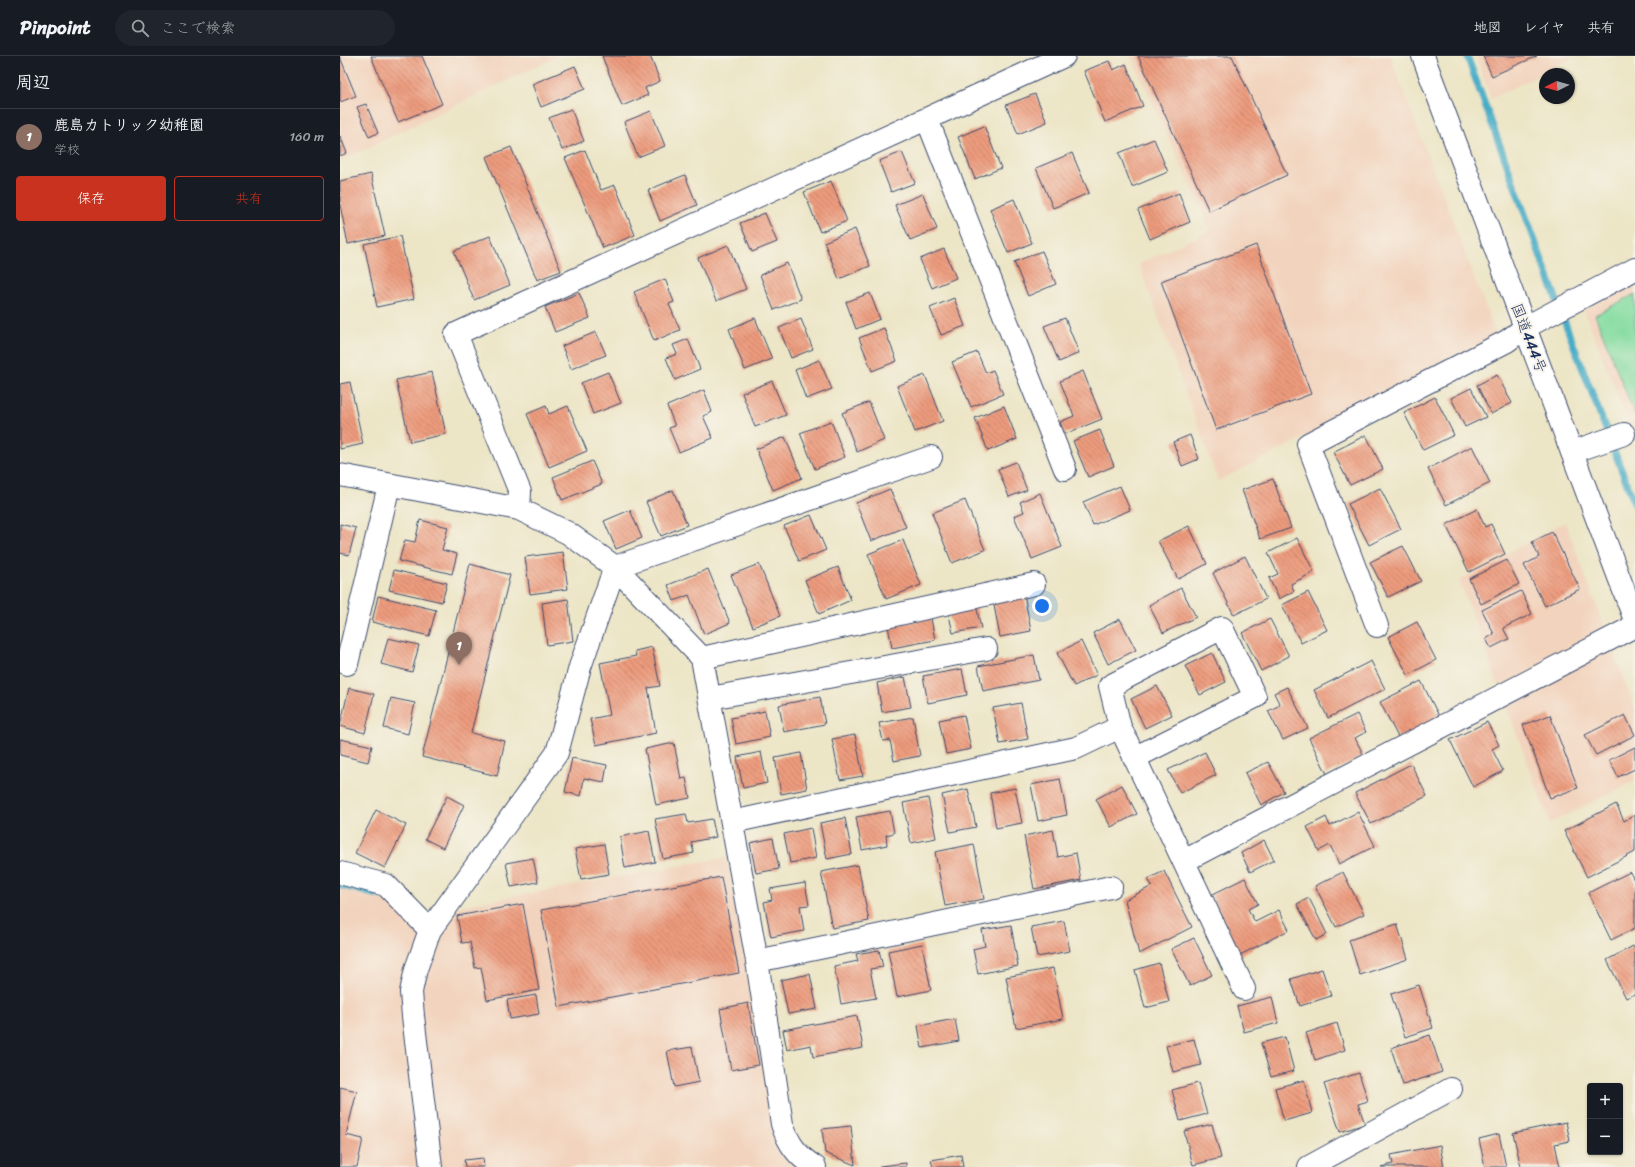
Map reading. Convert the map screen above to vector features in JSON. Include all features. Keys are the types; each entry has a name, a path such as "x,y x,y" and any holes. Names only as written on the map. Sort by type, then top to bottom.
{"main road":[{"path":"519,509 520,492 456,334 1064,56"},
{"name":"国道444号","path":"1423,56 1635,620"},
{"path":"927,118 1065,469"},
{"path":"1377,626 1308,444 1507,341 1526,327 1635,269"},
{"path":"1572,452 1621,435"},
{"path":"615,567 932,457"},
{"path":"340,475 519,509 568,533 615,567 702,658 757,961 782,1124 788,1141 806,1161 815,1167"},
{"path":"347,664 389,484"},
{"path":"431,1167 411,992 416,970 430,930 557,753 580,667 615,567"},
{"path":"702,658 1034,584"},
{"path":"1184,861 1635,626"},
{"path":"1134,758 1255,697 1222,628 1110,686 1120,727 1134,758 1244,989"},
{"path":"710,698 986,649"},
{"path":"732,822 1076,748 1120,727"},
{"path":"340,873 386,885 430,930"},
{"path":"757,961 1110,887"},
{"path":"1309,1167 1451,1089"}],"shaded area":[{"path":"340,56 558,56 340,161"},
{"path":"1131,56 1390,56 1498,340 1218,481 1139,264 1211,230"},
{"path":"1476,56 1576,56 1552,68 1539,68 1539,75 1491,99"},
{"path":"1635,283 1635,441 1584,310"},
{"path":"1565,522 1635,709 1635,781 1550,823 1459,580"},
{"path":"727,857 774,1130 803,1167 340,1167 340,881 382,892 437,938 456,907"}],"green space":[{"path":"1635,294 1635,415 1595,315"}],"building":[{"path":"371,56 422,56 442,104 398,122"},
{"path":"602,56 650,56 660,81 645,88 648,95 622,106"},
{"path":"1138,56 1232,56 1287,175 1209,211"},
{"path":"1483,56 1537,56 1492,76"},
{"path":"340,57 356,96 340,102"},
{"path":"1109,61 1113,70 1126,64 1143,106 1105,122 1084,71"},
{"path":"575,66 585,89 541,107 532,84"},
{"path":"1035,94 1047,122 1018,134 1006,105"},
{"path":"366,104 378,133 369,137 357,107"},
{"path":"571,109 584,141 562,150 549,118"},
{"path":"651,111 665,146 638,157 624,122"},
{"path":"984,126 1001,168 975,179 958,137"},
{"path":"340,136 347,153 340,156"},
{"path":"1154,139 1168,172 1132,187 1119,153"},
{"path":"511,147 561,271 537,280 486,157"},
{"path":"585,150 601,190 615,185 635,235 603,248 565,158"},
{"path":"902,152 915,183 891,192 879,161"},
{"path":"1072,153 1089,193 1053,208 1036,168"},
{"path":"371,174 385,236 348,244 340,205 340,181"},
{"path":"685,175 697,205 660,221 648,190"},
{"path":"831,181 847,221 820,232 804,192"},
{"path":"1179,193 1190,222 1150,239 1138,210"},
{"path":"923,194 937,229 910,240 895,205"},
{"path":"1014,199 1032,243 1008,253 990,209"},
{"path":"765,213 777,242 752,252 740,223"},
{"path":"855,229 870,266 839,279 824,242"},
{"path":"400,236 414,299 377,307 364,244"},
{"path":"490,236 510,285 474,300 454,251"},
{"path":"728,245 746,289 716,301 698,258"},
{"path":"1256,245 1311,394 1216,430 1161,281"},
{"path":"944,249 956,278 932,288 920,259"},
{"path":"1042,251 1056,284 1028,296 1014,262"},
{"path":"787,263 801,299 774,310 760,275"},
{"path":"665,279 674,302 669,304 680,330 654,341 634,292"},
{"path":"579,293 590,318 555,332 545,307"},
{"path":"870,293 880,319 856,329 846,302"},
{"path":"954,298 965,326 941,335 930,308"},
{"path":"755,318 772,359 745,370 729,329"},
{"path":"1065,318 1079,353 1059,362 1044,326"},
{"path":"801,319 813,349 791,358 779,328"},
{"path":"884,328 897,361 872,371 859,338"},
{"path":"596,332 606,355 571,369 562,346"},
{"path":"688,339 700,369 675,380 666,358 677,354 673,345"},
{"path":"977,352 986,373 993,370 1003,394 971,407 952,362"},
{"path":"819,360 832,389 806,399 795,370"},
{"path":"1083,371 1102,419 1065,434 1060,422 1074,416 1060,381"},
{"path":"432,372 446,434 410,442 396,380"},
{"path":"608,372 621,403 593,414 581,383"},
{"path":"925,375 943,421 915,432 897,386"},
{"path":"1497,375 1512,403 1491,414 1477,385"},
{"path":"772,381 786,415 755,427 742,393"},
{"path":"350,382 363,444 340,449 340,384"},
{"path":"1471,388 1486,417 1465,427 1451,398"},
{"path":"704,390 712,412 703,416 713,438 679,452 669,428 675,426 667,406"},
{"path":"1435,397 1454,435 1423,450 1404,413"},
{"path":"869,402 884,440 857,452 842,413"},
{"path":"546,406 549,414 568,406 587,451 549,467 527,414"},
{"path":"1004,406 1017,439 988,451 975,418"},
{"path":"831,421 845,457 815,469 800,433"},
{"path":"1100,430 1114,466 1088,477 1073,441"},
{"path":"1190,435 1199,459 1182,466 1173,442"},
{"path":"1366,435 1383,469 1350,485 1333,452"},
{"path":"785,437 802,478 773,490 756,449"},
{"path":"1472,446 1490,483 1446,505 1428,469"},
{"path":"592,461 602,484 562,500 553,477"},
{"path":"1016,462 1027,490 1009,497 998,469"},
{"path":"1273,479 1291,528 1260,539 1242,490"},
{"path":"1120,486 1130,510 1093,525 1083,502"},
{"path":"1380,488 1401,529 1369,545 1348,504"},
{"path":"890,489 906,527 871,541 856,503"},
{"path":"673,490 687,525 661,536 646,502"},
{"path":"1040,493 1062,547 1032,559 1014,516 1024,512 1020,502"},
{"path":"965,500 985,550 952,563 932,513"},
{"path":"1477,509 1485,527 1491,524 1505,554 1469,572 1446,525"},
{"path":"630,510 642,538 616,549 604,521"},
{"path":"811,515 826,550 799,561 784,526"},
{"path":"420,520 448,527 442,550 457,554 452,574 399,561 405,540 415,542"},
{"path":"340,524 356,528 349,555 340,553"},
{"path":"1189,526 1207,564 1178,579 1158,541"},
{"path":"1552,532 1580,589 1545,606 1524,565 1539,557 1532,542"},
{"path":"1297,538 1314,572 1291,584 1294,591 1279,599 1269,578 1278,574 1268,553"},
{"path":"903,540 921,585 886,599 868,554"},
{"path":"1403,546 1421,581 1388,597 1370,562"},
{"path":"563,552 568,589 530,594 525,557"},
{"path":"1245,556 1266,599 1234,615 1213,573"},
{"path":"1507,560 1519,584 1481,604 1469,579"},
{"path":"470,564 510,575 471,733 505,741 497,776 422,757"},
{"path":"759,564 780,616 753,627 731,575"},
{"path":"838,567 851,600 819,614 805,580"},
{"path":"708,569 730,623 704,634 689,595 674,601 668,585"},
{"path":"394,570 447,583 442,602 389,590"},
{"path":"1181,588 1196,617 1163,633 1149,605"},
{"path":"1521,591 1532,614 1503,628 1509,639 1491,648 1486,639 1494,634 1482,610"},
{"path":"1308,592 1327,630 1301,643 1282,605"},
{"path":"1024,594 1031,631 1000,637 993,600"},
{"path":"378,596 436,610 429,636 372,622"},
{"path":"568,599 573,641 547,645 542,603"},
{"path":"976,605 981,628 953,633 948,611"},
{"path":"931,618 935,640 892,648 888,626"},
{"path":"1120,619 1136,650 1108,664 1093,633"},
{"path":"1270,619 1289,656 1261,671 1242,633"},
{"path":"1417,622 1436,660 1408,675 1388,637"},
{"path":"388,638 419,645 412,672 381,664"},
{"path":"1081,641 1097,675 1074,686 1057,653"},
{"path":"652,647 660,686 648,688 656,733 596,745 590,719 610,715 600,663 636,656 635,651"},
{"path":"1212,653 1226,682 1200,695 1185,666"},
{"path":"1034,655 1039,680 983,691 978,666"},
{"path":"1371,661 1385,689 1328,718 1314,690"},
{"path":"962,669 967,695 928,703 923,676"},
{"path":"905,677 911,707 882,712 877,683"},
{"path":"1421,681 1440,718 1399,739 1380,702"},
{"path":"1157,686 1172,715 1145,728 1131,699"},
{"path":"1287,687 1308,728 1283,740 1268,711 1280,705 1274,693"},
{"path":"349,688 374,694 365,733 340,726"},
{"path":"820,697 825,724 784,732 779,705"},
{"path":"391,698 415,703 408,734 384,728"},
{"path":"1021,703 1028,739 1000,744 993,708"},
{"path":"765,711 770,737 736,744 731,718"},
{"path":"1357,714 1366,732 1355,738 1364,756 1327,774 1309,738"},
{"path":"964,715 971,749 946,754 939,720"},
{"path":"1550,715 1578,788 1550,798 1523,725"},
{"path":"1625,715 1635,735 1596,755 1585,735"},
{"path":"913,717 920,756 894,761 890,740 883,741 879,723"},
{"path":"1487,722 1499,745 1492,749 1503,771 1473,787 1450,740"},
{"path":"855,735 863,776 840,780 832,739"},
{"path":"340,739 372,746 368,762 340,755"},
{"path":"674,743 681,779 686,778 690,798 656,805 645,749"},
{"path":"1635,747 1635,769 1618,777 1609,760"},
{"path":"761,752 767,783 743,788 737,757"},
{"path":"1205,752 1216,775 1180,793 1168,770"},
{"path":"801,753 807,789 781,794 775,758"},
{"path":"572,758 607,765 604,782 584,778 581,796 565,792"},
{"path":"1268,762 1284,792 1261,805 1245,773"},
{"path":"1411,764 1427,796 1371,824 1355,793"},
{"path":"1060,779 1067,815 1038,821 1031,785"},
{"path":"1122,785 1137,814 1111,827 1096,799"},
{"path":"1015,788 1022,823 996,828 990,793"},
{"path":"968,789 976,827 950,832 942,795"},
{"path":"447,796 464,805 443,848 425,839"},
{"path":"928,798 936,838 911,843 903,803"},
{"path":"1616,804 1624,821 1635,815 1635,852 1587,877 1564,831"},
{"path":"376,810 406,825 385,868 355,853"},
{"path":"890,811 894,833 886,835 887,845 862,850 856,817"},
{"path":"1358,812 1375,846 1339,864 1330,845 1319,851 1307,827 1326,817 1330,826"},
{"path":"686,814 688,823 712,819 716,837 691,842 694,853 663,859 655,819"},
{"path":"845,818 852,854 827,859 820,823"},
{"path":"811,828 816,858 790,863 784,834"},
{"path":"1053,830 1058,857 1076,853 1081,880 1034,889 1024,836"},
{"path":"649,831 655,862 625,868 620,837"},
{"path":"773,838 779,869 756,873 750,843"},
{"path":"1264,840 1274,860 1250,872 1241,853"},
{"path":"604,844 609,874 581,879 575,849"},
{"path":"974,844 984,899 945,906 935,852"},
{"path":"533,858 538,882 511,887 506,863"},
{"path":"858,865 869,921 832,928 821,872"},
{"path":"1164,871 1192,927 1139,954 1125,900 1152,886 1148,879"},
{"path":"1343,872 1364,914 1336,927 1315,886"},
{"path":"1630,872 1635,882 1635,928 1611,940 1588,893"},
{"path":"721,877 739,973 559,1007 541,910"},
{"path":"1245,878 1258,904 1248,909 1255,922 1279,910 1289,930 1240,955 1211,895"},
{"path":"805,883 809,905 800,906 804,931 771,937 764,902 772,900 770,889"},
{"path":"1309,898 1327,934 1316,940 1297,904"},
{"path":"523,904 539,990 487,1000 481,967 475,968 470,942 462,943 457,916"},
{"path":"1064,921 1070,951 1037,957 1031,927"},
{"path":"1397,924 1408,959 1360,975 1349,940"},
{"path":"1011,925 1018,966 978,974 973,949 985,946 982,930"},
{"path":"1194,938 1212,975 1190,986 1171,949"},
{"path":"922,944 931,990 897,997 888,951"},
{"path":"1633,946 1635,950 1635,994 1626,998 1607,960"},
{"path":"879,950 883,967 870,969 876,998 841,1004 834,966 858,961 856,954"},
{"path":"1159,963 1169,1002 1145,1008 1135,970"},
{"path":"1053,968 1063,1019 1016,1028 1006,977"},
{"path":"1322,969 1331,996 1300,1006 1291,979"},
{"path":"810,974 817,1009 788,1014 781,980"},
{"path":"1419,985 1433,1028 1405,1037 1391,994"},
{"path":"536,995 539,1014 510,1019 507,1000"},
{"path":"1272,997 1278,1023 1244,1032 1237,1006"},
{"path":"748,1003 759,1065 731,1070 720,1009"},
{"path":"857,1016 863,1048 813,1057 811,1045 787,1050 783,1030"},
{"path":"955,1019 959,1041 922,1048 918,1026"},
{"path":"1337,1023 1345,1050 1315,1060 1306,1033"},
{"path":"1430,1035 1442,1072 1403,1085 1391,1048"},
{"path":"1285,1037 1294,1071 1271,1077 1261,1043"},
{"path":"1194,1039 1201,1065 1173,1072 1166,1046"},
{"path":"692,1047 699,1082 674,1087 667,1051"},
{"path":"1359,1073 1368,1101 1358,1104 1365,1124 1340,1132 1324,1084"},
{"path":"1304,1080 1312,1113 1284,1121 1275,1088"},
{"path":"1198,1083 1207,1114 1180,1121 1172,1090"},
{"path":"340,1087 357,1091 346,1135 363,1139 357,1167 340,1167"},
{"path":"1566,1122 1570,1141 1555,1144 1560,1167 1521,1167 1513,1133"},
{"path":"1212,1124 1221,1158 1193,1165 1184,1131"},
{"path":"851,1126 855,1165 825,1153 822,1129"},
{"path":"1499,1134 1506,1167 1485,1167 1479,1139"},
{"path":"1440,1145 1444,1167 1381,1167 1393,1164 1391,1155"},
{"path":"961,1155 963,1167 933,1167 931,1160"},
{"path":"483,1158 484,1167 465,1167 464,1160"},
{"path":"906,1163 906,1167 880,1167 880,1166"}],"waterway":[{"path":"1467,56 1564,320 1635,505"},
{"path":"340,885 378,895"}],"place":[{"name":"鹿島カトリック幼稚園","path":"459,665"}]}
